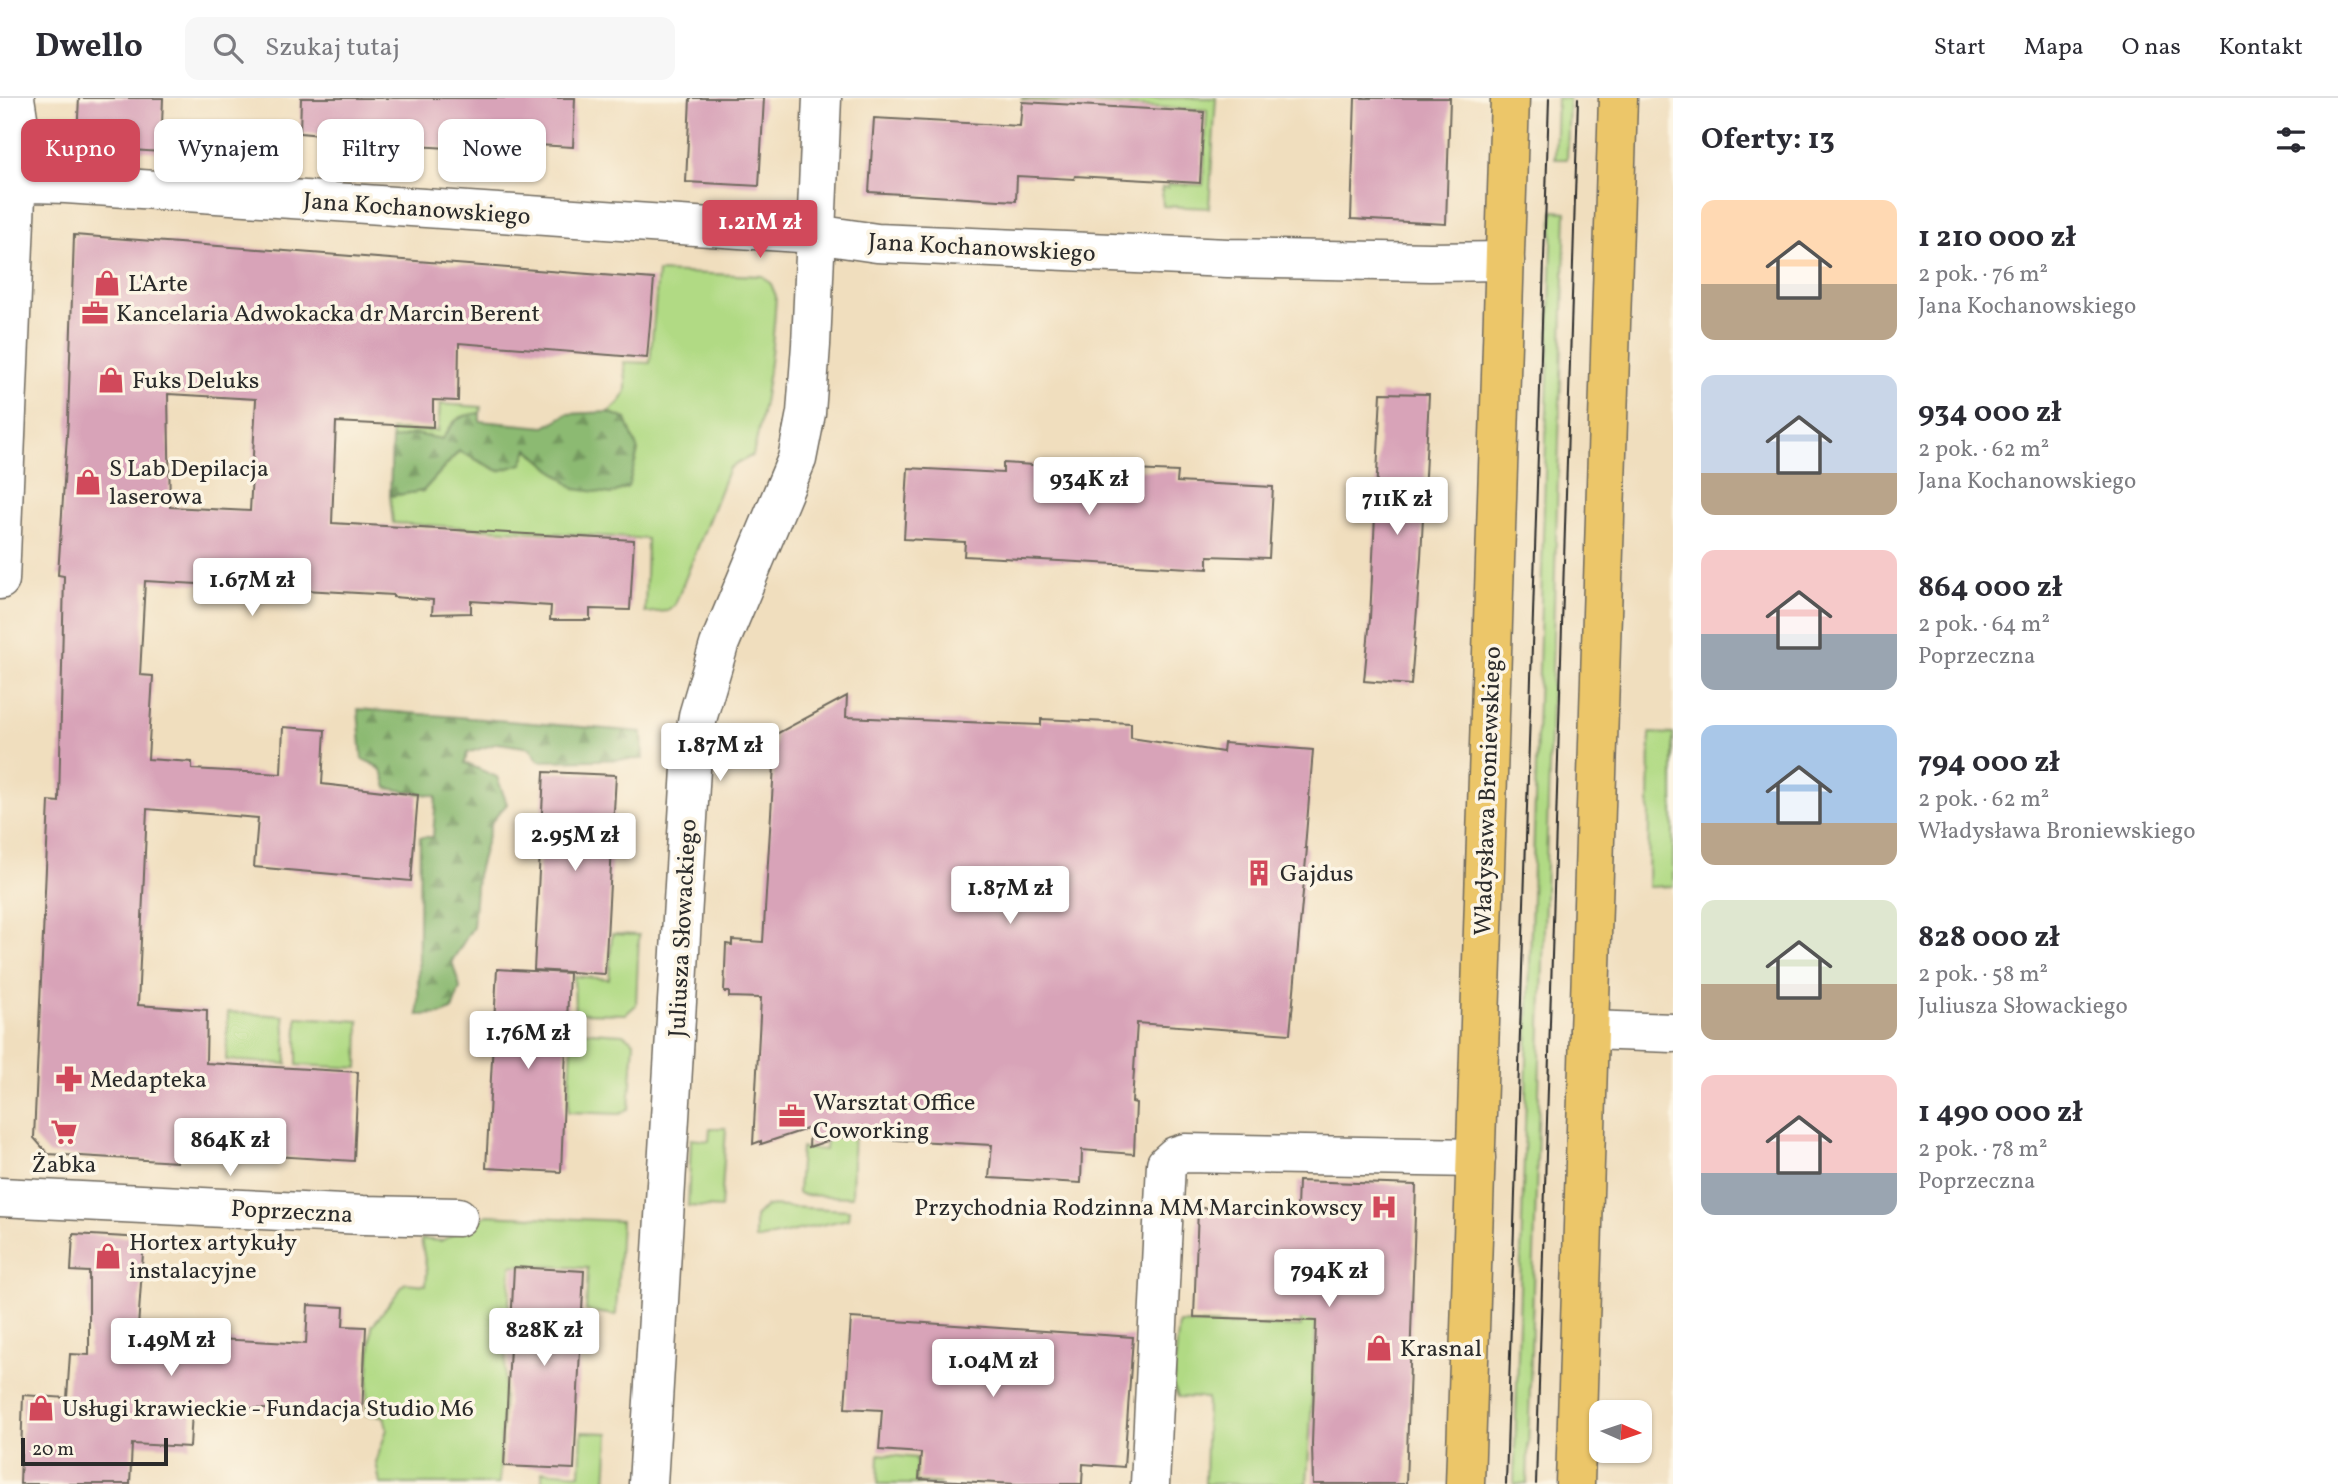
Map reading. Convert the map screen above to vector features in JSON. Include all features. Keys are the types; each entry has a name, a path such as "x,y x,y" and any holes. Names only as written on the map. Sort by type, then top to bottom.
{"main road":[{"name":"Władysława Broniewskiego","path":"1465,1484 1510,98"},
{"path":"1575,1484 1618,98"}],"street":[{"path":"0,580 8,182 19,124 15,98"},
{"name":"Juliusza Słowackiego","path":"648,1484 692,752 698,716 719,645 797,459 806,413 811,345 822,98"},
{"name":"Jana Kochanowskiego","path":"8,182 815,234 877,243 1214,258 1505,261"},
{"path":"1589,1030 1673,1032"},
{"path":"1150,1484 1166,1164 1175,1156 1185,1153 1476,1158"},
{"name":"Poprzeczna","path":"0,1197 363,1215 458,1217"}],"green space":[{"path":"1022,98 1216,98 1209,208 1163,206 1162,187 1168,188 1168,184 1203,185 1207,110"},
{"path":"1557,98 1569,98 1567,159 1555,159"},
{"path":"1553,211 1566,212 1527,1484 1514,1484"},
{"path":"658,272 762,276 771,284 776,296 768,376 753,455 729,468 675,605 668,611 645,613 647,539 393,523 390,496 423,491 459,451 499,471 528,449 575,489 626,419 608,412 621,401 626,391 624,362 650,363"},
{"path":"440,404 481,407 480,413 457,420 442,439 414,434 392,440 391,430 438,431"},
{"path":"608,412 626,419 638,451 628,487 611,494 575,489 528,449 522,464 499,471 459,451 423,491 390,496 392,440 414,434 442,439 457,420 480,413 480,421 545,427 567,414"},
{"path":"358,709 642,732 643,759 539,761 530,748 498,743 467,753 465,763 497,777 507,804 492,821 477,875 473,927 452,961 460,988 452,1010 442,1014 418,1015 420,837 433,837 436,796 387,788 380,769 362,759"},
{"path":"1650,733 1673,734 1673,886 1648,887"},
{"path":"612,934 639,935 636,1005 626,1014 575,1013 574,976 609,979"},
{"path":"835,1003 855,1084 852,1197 798,1193 801,1148 825,1150"},
{"path":"228,1012 284,1016 287,1064 226,1060"},
{"path":"297,1017 359,1021 358,1068 297,1065"},
{"path":"573,1031 623,1034 634,1042 629,1108 620,1114 568,1112"},
{"path":"710,1128 726,1128 721,1208 688,1206 691,1139 709,1141"},
{"path":"766,1206 849,1210 848,1219 755,1240 755,1217"},
{"path":"487,1215 621,1221 616,1315 586,1311 588,1268 511,1265 499,1484 380,1484 376,1462 387,1429 384,1416 366,1415 372,1326 405,1283 426,1285 427,1272 421,1239 441,1241"},
{"path":"1317,1312 1307,1484 1205,1484 1207,1398 1178,1397 1173,1385 1179,1323 1301,1327 1300,1313"},
{"path":"582,1432 609,1433 606,1484 542,1484 542,1471 580,1474"},
{"path":"879,1454 916,1458 916,1482 941,1484 878,1484"}],"building":[{"path":"79,98 163,98 162,119 154,119 154,152 140,151 140,119 78,119"},
{"path":"301,98 575,98 573,147 546,146 546,119 438,119 438,147 424,147 424,119 317,119 317,135 303,133 303,119 300,119"},
{"path":"690,98 764,98 759,186 686,182"},
{"path":"1355,98 1450,98 1446,224 1351,219"},
{"path":"1022,102 1204,112 1200,183 1075,176 1074,179 1017,176 1016,201 869,192 874,118 1020,126"},
{"path":"74,235 654,279 647,358 459,343 458,401 433,400 433,427 336,422 332,523 634,540 630,610 590,609 590,620 550,620 551,606 471,601 471,613 432,614 433,600 393,595 145,581 140,675 153,676 148,759 192,762 192,769 281,774 283,727 325,730 322,784 418,795 411,881 254,867 258,818 147,809 138,1005 207,1010 206,1063 358,1072 354,1161 178,1150 177,1162 48,1154 34,1138 49,801 59,802 64,576 58,575 68,420","holes":["168,394 256,399 250,511 170,507"]},
{"path":"1381,393 1429,394 1421,558 1411,685 1364,681 1370,618"},
{"path":"1003,463 1047,466 1047,476 1132,480 1133,470 1178,472 1177,482 1273,487 1269,558 1208,556 1208,569 964,556 965,542 904,539 908,468 1003,473"},
{"path":"847,696 846,717 1041,725 1041,719 1131,723 1131,738 1223,752 1224,743 1313,750 1290,1034 1137,1023 1132,1102 1136,1103 1134,1154 1082,1150 1081,1183 989,1178 992,1145 839,1137 809,1147 810,1128 761,1144 761,1141 753,1144 761,998 729,997 729,992 724,992 726,944 732,945 732,940 763,942 776,734"},
{"path":"544,772 616,775 605,974 534,970"},
{"path":"497,969 569,973 561,1172 486,1168"},
{"path":"1298,1181 1416,1185 1406,1484 1313,1484 1316,1321 1194,1317 1198,1208 1297,1209"},
{"path":"73,1234 144,1238 137,1343 218,1348 218,1339 306,1344 308,1305 344,1307 343,1326 366,1327 362,1415 197,1405 197,1412 192,1411 190,1447 132,1444 130,1484 20,1484 23,1395 67,1398 70,1354 89,1355 89,1272 71,1271"},
{"path":"514,1267 584,1271 574,1469 504,1466"},
{"path":"851,1318 1133,1337 1124,1467 1083,1464 1082,1484 919,1479 921,1453 879,1450 882,1410 845,1408"}],"tram line":[{"path":"1506,1484 1549,98"},
{"path":"1536,1484 1578,98"}],"place":[{"name":"L'Arte","path":"107,283"},
{"name":"Kancelaria Adwokacka dr Marcin Berent","path":"95,313"},
{"name":"Fuks Deluks","path":"111,380"},
{"name":"S Lab Depilacja laserowa","path":"88,482"},
{"name":"Gajdus","path":"1259,873"},
{"name":"Medapteka","path":"69,1079"},
{"name":"Warsztat Office Coworking","path":"792,1116"},
{"name":"Żabka","path":"64,1132"},
{"name":"Przychodnia Rodzinna MM Marcinkowscy","path":"1384,1207"},
{"name":"Hortex artykuły instalacyjne","path":"108,1256"},
{"name":"Krasnal","path":"1379,1348"},
{"name":"Usługi krawieckie - Fundacja Studio M6","path":"41,1408"}]}
